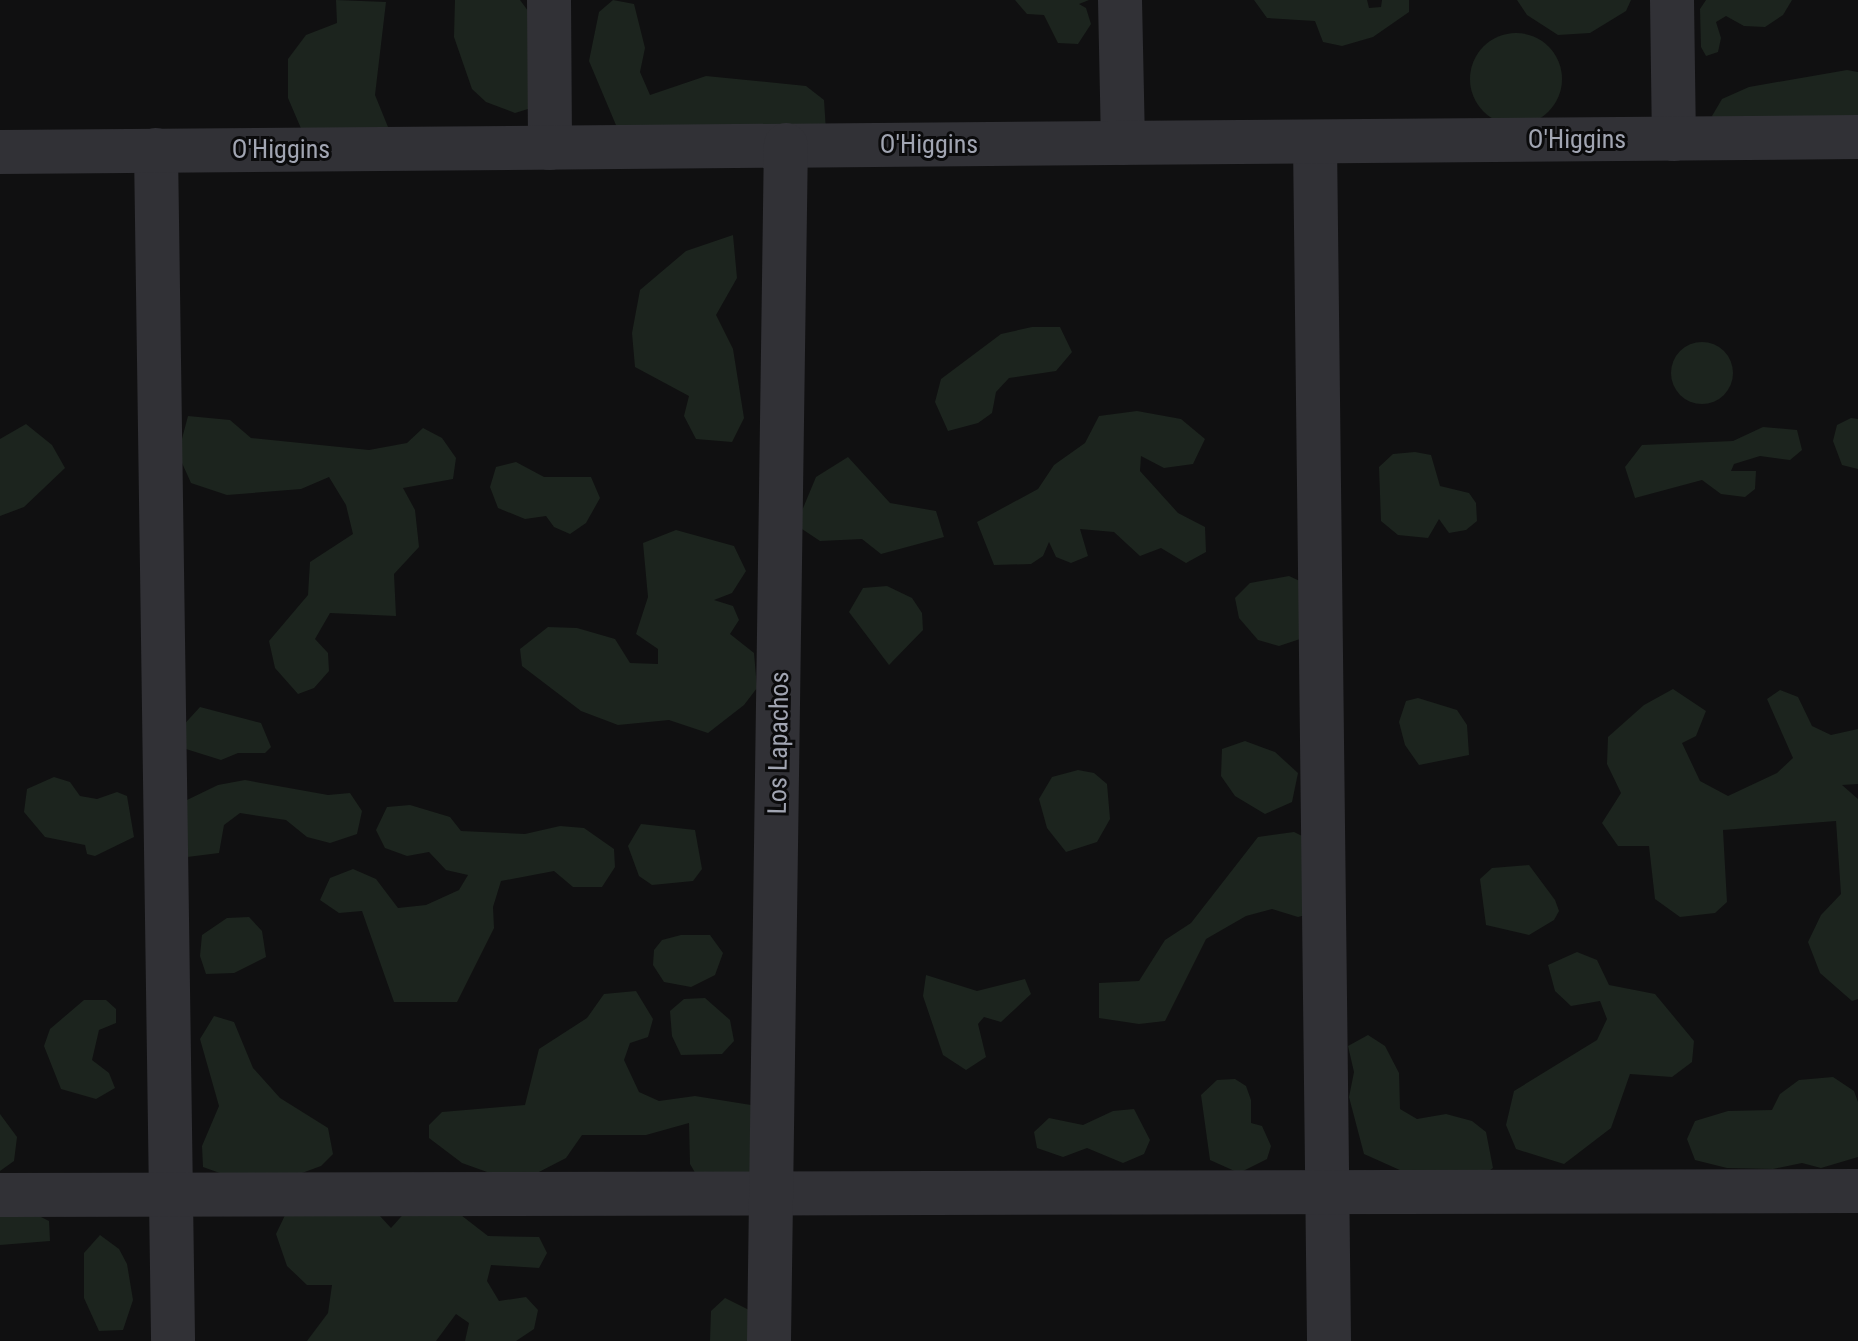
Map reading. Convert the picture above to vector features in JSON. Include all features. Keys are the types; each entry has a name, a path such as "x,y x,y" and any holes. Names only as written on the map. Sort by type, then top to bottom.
{"street":[{"path":"549,0 550,148"},
{"path":"1120,0 1123,143"},
{"path":"1672,0 1674,139"},
{"name":"O'Higgins","path":"0,152 1858,137"},
{"path":"1315,142 1329,1341"},
{"name":"Los Lapachos","path":"769,1341 786,145"},
{"path":"156,150 173,1341"},
{"path":"0,1195 1858,1191"}],"shaded area":[{"path":"336,0 386,2 375,95 388,127 384,140 306,140 288,98 288,59 306,35 337,23"},
{"path":"455,0 520,0 534,19 528,109 515,113 486,102 472,89 454,37"},
{"path":"613,0 634,4 645,48 640,72 650,95 706,76 806,86 824,100 826,131 621,137 589,61 599,12"},
{"path":"1015,0 1089,0 1079,4 1086,8 1091,24 1078,44 1058,43 1044,15 1027,14"},
{"path":"1254,0 1367,0 1369,8 1381,7 1382,0 1409,0 1409,12 1373,37 1342,46 1323,42 1315,21 1267,18"},
{"path":"1517,0 1631,0 1626,11 1590,33 1558,35 1527,15"},
{"path":"1706,0 1792,0 1783,15 1765,27 1744,26 1726,16 1716,22 1721,38 1718,52 1706,56 1701,47 1700,9"},
{"path":"1507,33 1525,33 1542,40 1555,53 1562,79 1555,105 1542,118 1525,125 1507,125 1490,118 1477,105 1470,88 1470,70 1477,53 1490,40"},
{"path":"1847,70 1858,72 1858,124 1728,139 1712,116 1722,99 1749,87"},
{"path":"733,235 737,278 716,315 733,349 744,418 732,442 696,439 684,416 689,396 635,367 632,333 640,290 686,251"},
{"path":"1032,327 1060,327 1072,352 1056,371 1009,378 996,392 992,413 978,423 948,431 935,402 941,379 1001,334"},
{"path":"1702,342 1724,351 1733,373 1724,395 1702,404 1680,395 1671,373 1680,351"},
{"path":"1137,411 1181,419 1205,439 1193,464 1164,468 1141,456 1140,471 1178,513 1205,527 1206,552 1186,563 1161,548 1140,556 1114,532 1080,529 1088,556 1071,563 1056,557 1049,542 1043,556 1031,564 994,565 977,522 1038,489 1054,465 1085,443 1099,416"},
{"path":"188,416 230,420 251,438 369,450 407,443 423,428 442,438 456,458 453,479 403,488 415,510 419,547 394,574 396,616 330,613 315,639 328,653 329,671 314,688 298,694 275,668 269,641 308,595 310,562 353,534 346,505 329,477 301,489 227,495 191,483 178,454"},
{"path":"1851,418 1858,419 1858,469 1842,465 1833,441 1837,425"},
{"path":"26,424 52,445 65,468 24,507 0,516 0,439"},
{"path":"1763,427 1797,430 1802,450 1790,460 1760,456 1734,464 1731,471 1756,471 1755,489 1745,497 1721,494 1702,480 1635,498 1625,467 1642,445 1733,441"},
{"path":"1415,452 1431,455 1440,486 1469,493 1476,503 1477,521 1466,530 1449,533 1439,519 1428,538 1398,535 1381,521 1379,467 1393,454"},
{"path":"848,457 890,503 936,511 944,537 881,554 862,539 820,541 796,525 816,477"},
{"path":"516,462 544,477 591,477 600,498 586,523 570,534 554,527 546,516 525,519 498,508 490,487 496,467"},
{"path":"676,530 734,546 746,571 732,593 714,600 733,606 739,620 730,634 754,653 757,688 744,705 708,733 669,720 618,725 581,711 522,666 520,649 548,627 577,628 615,639 630,663 658,664 658,649 636,634 648,597 643,543"},
{"path":"1289,576 1302,582 1303,638 1279,646 1258,640 1239,618 1235,598 1250,583"},
{"path":"887,586 912,598 922,613 923,630 889,665 849,612 863,588"},
{"path":"1673,689 1706,711 1696,736 1682,743 1700,781 1728,796 1777,773 1793,758 1767,699 1780,690 1798,697 1812,726 1831,735 1858,729 1858,784 1842,785 1858,799 1858,999 1852,1001 1820,973 1808,942 1821,915 1841,894 1836,821 1723,830 1727,902 1715,913 1680,917 1655,899 1649,846 1618,846 1602,823 1621,793 1607,764 1608,737 1644,705"},
{"path":"1418,698 1457,710 1467,725 1469,755 1419,765 1405,745 1399,722 1406,701"},
{"path":"200,707 261,723 271,747 265,753 238,753 221,760 186,749 179,730"},
{"path":"1245,741 1275,752 1298,773 1292,802 1265,814 1235,796 1221,776 1222,749"},
{"path":"1078,770 1094,773 1107,784 1110,819 1097,842 1066,852 1047,828 1039,799 1052,777"},
{"path":"54,777 70,782 80,796 97,799 117,792 127,796 134,837 95,856 87,854 85,845 45,837 24,812 27,789"},
{"path":"245,780 328,795 350,793 362,811 357,834 330,843 307,837 286,820 240,813 224,825 219,853 187,857 187,800 218,785"},
{"path":"410,805 450,817 461,831 525,834 560,826 584,828 614,849 615,867 602,887 573,887 554,871 501,881 493,907 494,928 457,1002 394,1002 362,911 339,913 320,900 330,878 353,869 376,879 398,908 426,905 459,890 468,875 446,870 429,852 407,856 385,848 376,830 387,807"},
{"path":"641,824 695,830 702,869 693,881 652,885 639,876 628,846"},
{"path":"1294,832 1336,853 1338,906 1298,917 1272,909 1246,916 1206,939 1165,1021 1139,1024 1099,1018 1099,983 1139,981 1165,940 1191,923 1258,837"},
{"path":"1529,865 1555,900 1559,911 1554,920 1529,935 1486,925 1480,879 1492,868"},
{"path":"249,917 262,931 266,957 234,973 206,974 200,956 202,935 227,918"},
{"path":"681,935 710,935 723,953 715,975 691,987 664,982 653,965 654,950 662,940"},
{"path":"1577,952 1597,960 1609,985 1655,994 1694,1041 1692,1062 1672,1077 1630,1074 1611,1128 1564,1164 1516,1149 1506,1125 1514,1091 1597,1040 1607,1019 1600,1001 1571,1006 1555,991 1548,965"},
{"path":"926,975 977,991 1025,979 1031,994 1001,1022 984,1017 978,1024 986,1057 966,1070 943,1055 923,996"},
{"path":"636,991 653,1019 648,1037 630,1043 624,1060 639,1092 659,1101 695,1096 751,1105 769,1170 700,1181 690,1164 689,1123 646,1135 582,1135 566,1158 537,1173 501,1177 462,1163 429,1138 429,1125 442,1112 525,1105 539,1049 587,1018 604,994"},
{"path":"705,998 730,1020 734,1041 722,1054 681,1055 672,1036 670,1011 684,999"},
{"path":"84,1000 106,1000 116,1009 116,1023 99,1030 92,1060 109,1073 115,1088 96,1099 61,1089 44,1046 50,1029"},
{"path":"214,1016 234,1022 253,1068 280,1098 328,1128 333,1154 321,1166 291,1177 242,1181 203,1167 202,1146 219,1106 200,1039"},
{"path":"1368,1035 1385,1046 1399,1073 1400,1109 1417,1119 1446,1114 1472,1121 1486,1132 1493,1168 1474,1181 1402,1171 1364,1154 1349,1097 1354,1072 1348,1046"},
{"path":"1833,1077 1854,1091 1858,1102 1858,1157 1821,1168 1802,1163 1773,1169 1727,1168 1695,1160 1687,1139 1695,1121 1728,1111 1772,1110 1780,1094 1799,1080"},
{"path":"1235,1079 1246,1086 1251,1100 1251,1123 1262,1126 1271,1146 1267,1159 1239,1173 1210,1160 1201,1095 1217,1080"},
{"path":"1134,1109 1150,1140 1144,1154 1123,1163 1087,1148 1063,1157 1037,1148 1034,1132 1049,1118 1083,1125 1113,1111"},
{"path":"0,1114 17,1137 14,1161 0,1171"},
{"path":"369,1204 391,1228 408,1209 457,1212 488,1236 539,1237 547,1253 539,1268 491,1265 487,1281 499,1301 526,1297 538,1310 534,1329 516,1341 465,1341 469,1323 456,1314 436,1341 307,1341 328,1313 332,1285 307,1285 287,1266 276,1234 287,1211"},
{"path":"37,1215 49,1221 50,1241 0,1245 0,1216"},
{"path":"100,1235 119,1249 127,1264 133,1300 123,1330 99,1331 84,1298 84,1253"},
{"path":"725,1298 751,1311 761,1341 710,1341 711,1311"}]}
